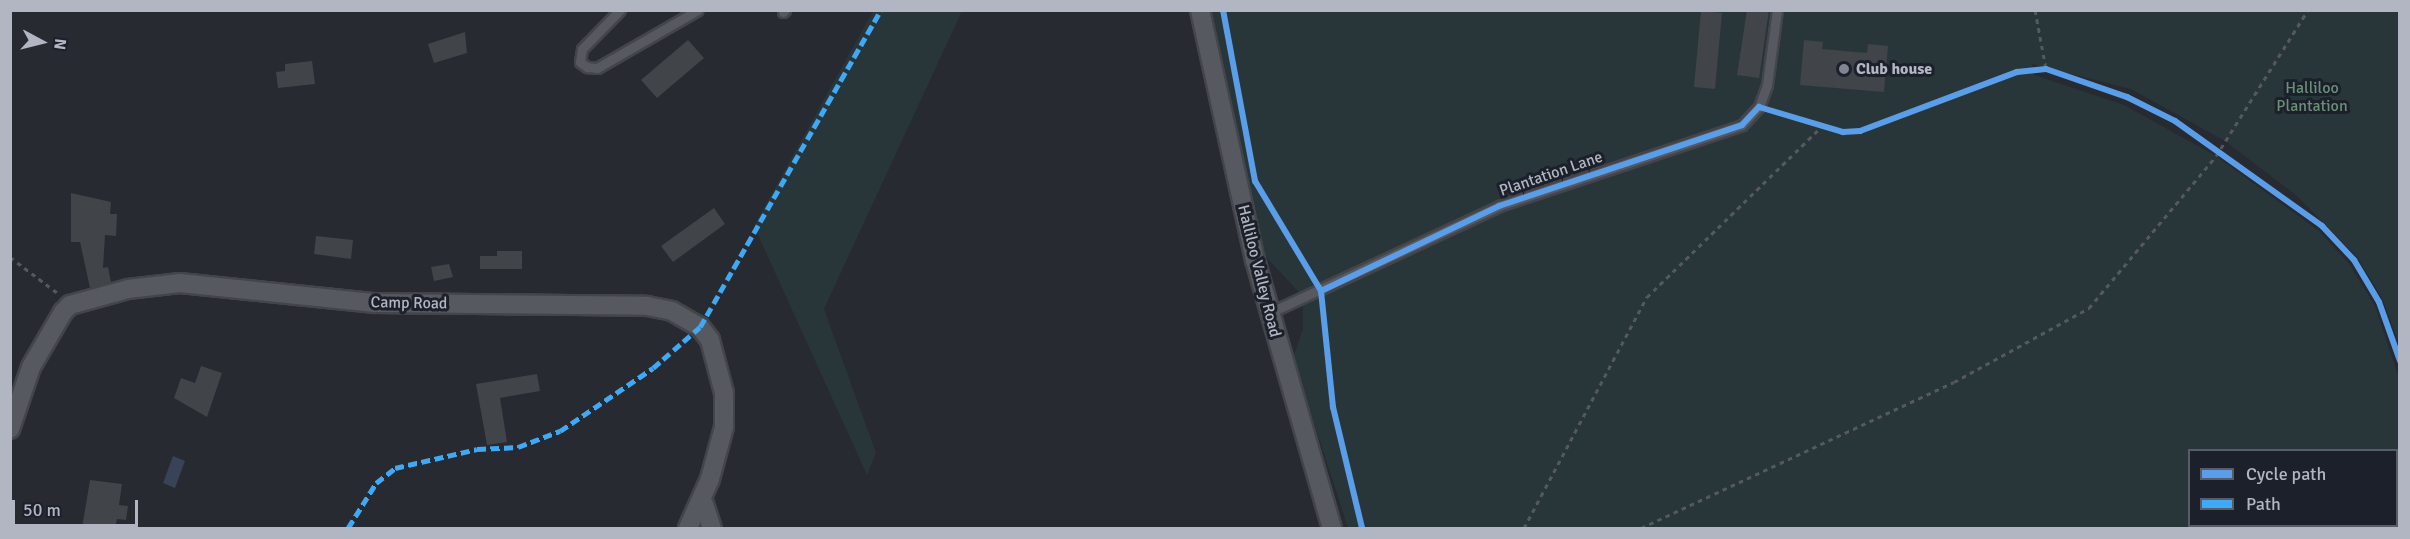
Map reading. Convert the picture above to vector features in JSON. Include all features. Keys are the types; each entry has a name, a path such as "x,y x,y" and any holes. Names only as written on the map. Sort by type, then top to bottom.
{"street":[{"name":"Halliloo Valley Road","path":"1200,10 1269,313 1332,528"},
{"name":"Camp Road","path":"72,304 180,283 375,303 647,306 672,311 700,327 710,340 724,393 724,427 704,504"},
{"path":"10,429 45,338 72,304"},
{"path":"688,528 704,504"},
{"path":"704,504 712,528"}],"lane":[{"path":"620,10 582,49 580,62 587,67 597,68 698,10"},
{"name":"Plantation Lane","path":"1269,313 1499,206 1742,125 1759,107 1777,10"}],"path":[{"path":"2035,10 2046,69"},
{"path":"1641,528 1954,382 2089,308 2216,156 2308,10"},
{"path":"1524,528 1647,297 1822,126"},
{"path":"10,257 72,304"}],"green space":[{"path":"873,11 962,11 824,309 876,453 867,475 754,226"},
{"name":"Halliloo Plantation","path":"1210,11 2399,11 2399,344 2382,298 2357,257 2296,195 2225,141 2131,89 2032,64 2034,75 2124,105 2216,156 2319,231 2349,264 2375,306 2399,378 2399,528 1348,528 1293,358 1303,329 1303,306 1297,290 1266,257 1220,75"}],"water":[{"path":"173,456 185,461 175,488 163,483"}],"building":[{"path":"1747,10 1769,10 1759,78 1737,75"},
{"path":"1701,11 1722,13 1715,89 1694,87"},
{"path":"465,32 467,53 434,63 428,44"},
{"path":"688,40 704,58 657,98 641,80"},
{"name":"Club house","path":"1804,40 1823,42 1822,49 1867,53 1868,44 1888,46 1884,92 1800,85"},
{"path":"312,61 315,84 278,88 276,72 285,71 285,64"},
{"path":"71,193 111,202 110,214 117,214 116,236 105,235 103,268 108,267 111,282 90,288 80,242 71,242"},
{"path":"714,208 725,224 673,262 661,246"},
{"path":"316,236 353,240 351,259 314,254"},
{"path":"497,251 522,251 522,269 480,269 480,256 497,256"},
{"path":"449,264 453,277 434,281 431,267"},
{"path":"201,366 222,373 207,417 174,398 181,378 195,383"},
{"path":"537,374 540,391 500,398 507,442 487,445 476,384"},
{"path":"90,480 122,484 119,505 128,506 126,520 117,519 115,528 82,528"}],"marked path":[{"path":"348,528 376,483 395,468 477,449 518,447 560,431 653,368 700,327 881,10"}],"cycle path":[{"path":"1223,10 1255,181 1321,291 1333,407 1362,528"},
{"path":"1321,291 1499,206 1742,125 1759,107 1843,132 1860,131 2017,72 2046,69 2127,97 2175,121 2322,226 2354,260 2379,302 2400,361"}],"place":[{"name":"Club house","path":"1844,69"}]}
